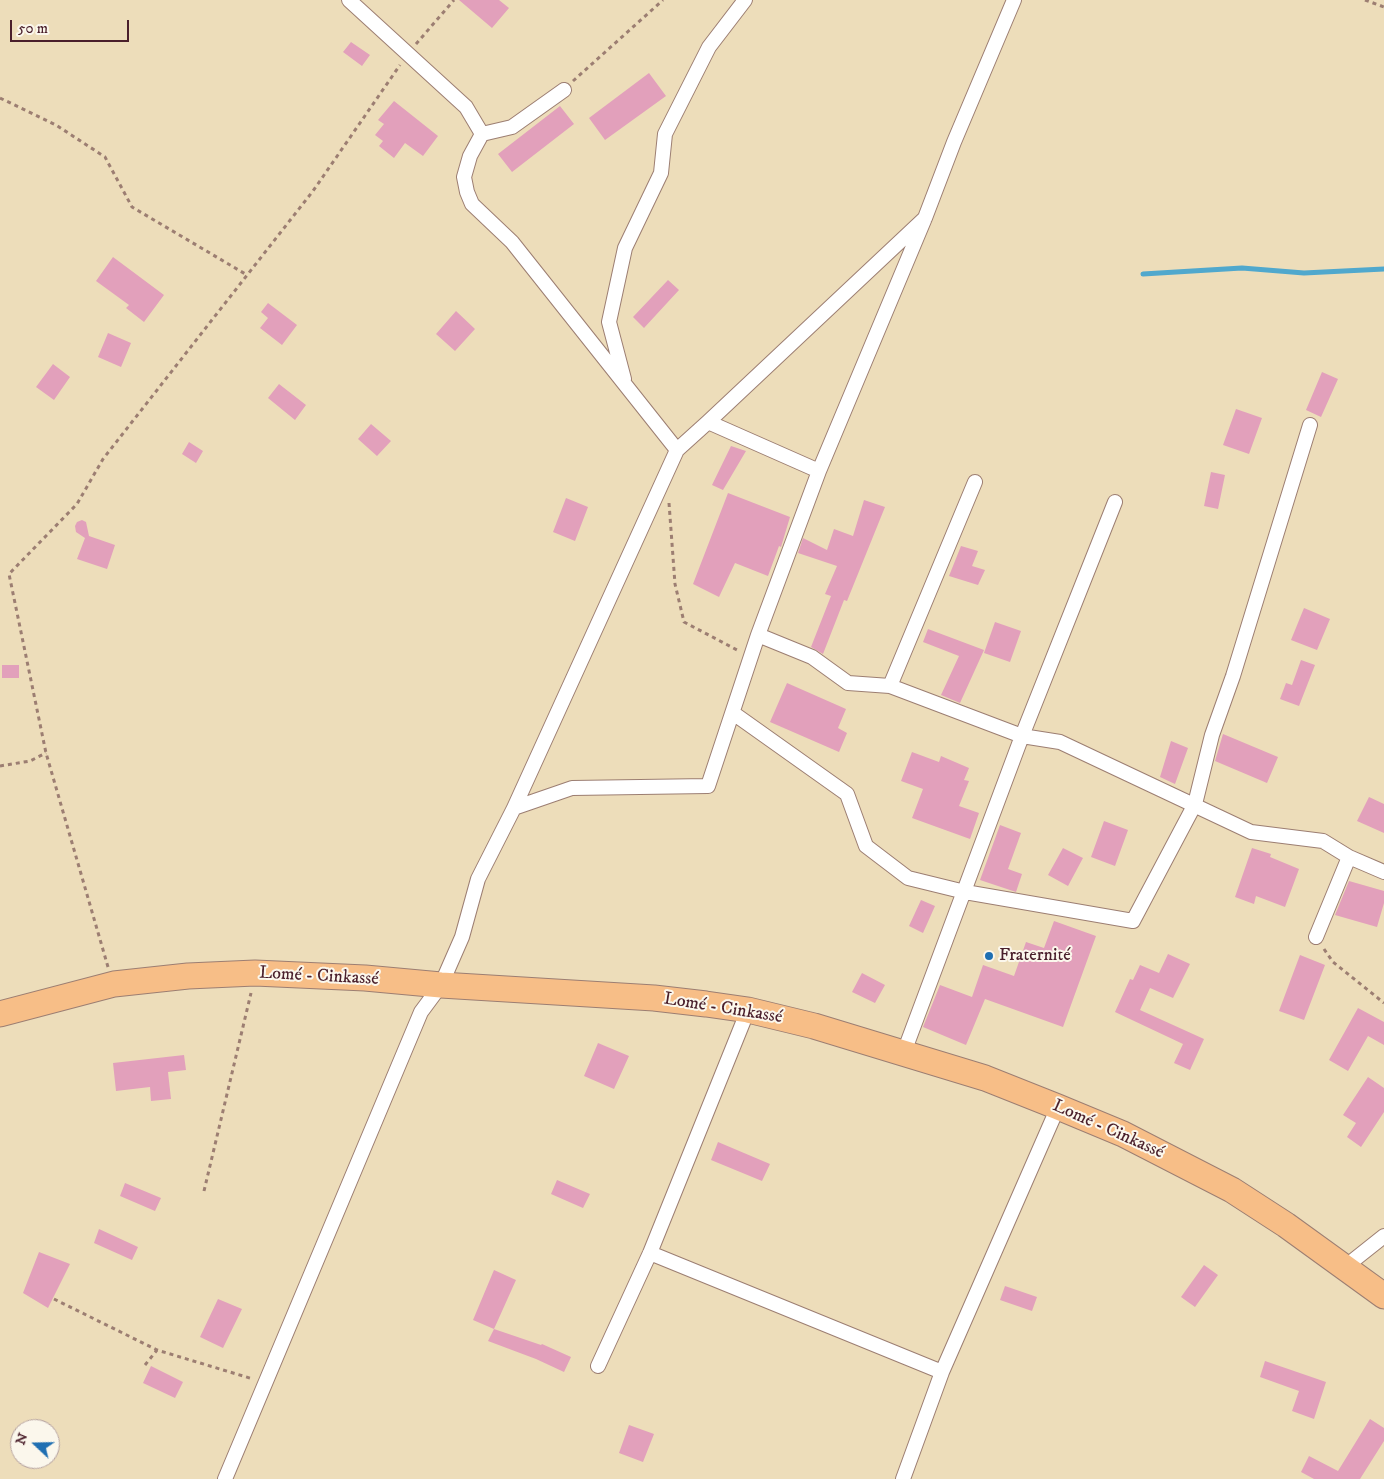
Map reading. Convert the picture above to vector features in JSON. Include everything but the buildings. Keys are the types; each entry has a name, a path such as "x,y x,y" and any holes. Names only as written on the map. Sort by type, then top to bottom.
{"highway":[{"name":"Lomé - Cinkassé","path":"0,1014 114,984 188,976 256,973 364,978 441,985 654,998 748,1010 814,1026 985,1078 1123,1134 1232,1190 1286,1225 1384,1296"}],"street":[{"path":"348,0 466,107 482,134"},
{"path":"626,384 610,322 625,248 662,173 665,134 709,47 745,0"},
{"path":"514,808 572,788 708,786 758,635 819,471 1014,0"},
{"path":"564,90 512,127 482,134 470,156 464,177 467,192 472,204 512,242 677,450"},
{"path":"225,1479 421,1012 441,985 462,937 478,879 514,808 677,450 925,218"},
{"path":"708,422 819,471"},
{"path":"733,713 847,794 866,846 908,878 965,892 1134,921 1195,804 1212,735 1233,676 1310,425"},
{"path":"890,686 975,482"},
{"path":"904,1052 1022,736 1115,502"},
{"path":"758,635 812,657 848,683 890,686 1022,736 1060,742 1251,832 1323,841 1349,857 1384,872"},
{"path":"1316,938 1349,857"},
{"path":"598,1366 650,1253 748,1010"},
{"path":"903,1479 942,1372 1058,1107"},
{"path":"1345,1267 1384,1236"},
{"path":"650,1253 942,1372"}],"path":[{"path":"114,984 46,753 9,574 76,504 103,459 313,191 408,53 454,0"},
{"path":"564,90 663,0"},
{"path":"1364,0 1384,7"},
{"path":"0,98 56,125 105,157 132,207 246,276"},
{"path":"666,474 675,584 684,622 751,657"},
{"path":"0,766 30,761 46,753"},
{"path":"1316,938 1333,962 1384,1003"},
{"path":"204,1190 256,973"},
{"path":"54,1299 157,1350 265,1383"},
{"path":"145,1365 157,1350"}],"waterway":[{"path":"1143,274 1242,268 1304,273 1384,269"}],"place":[{"name":"Fraternité","path":"989,956"}]}
